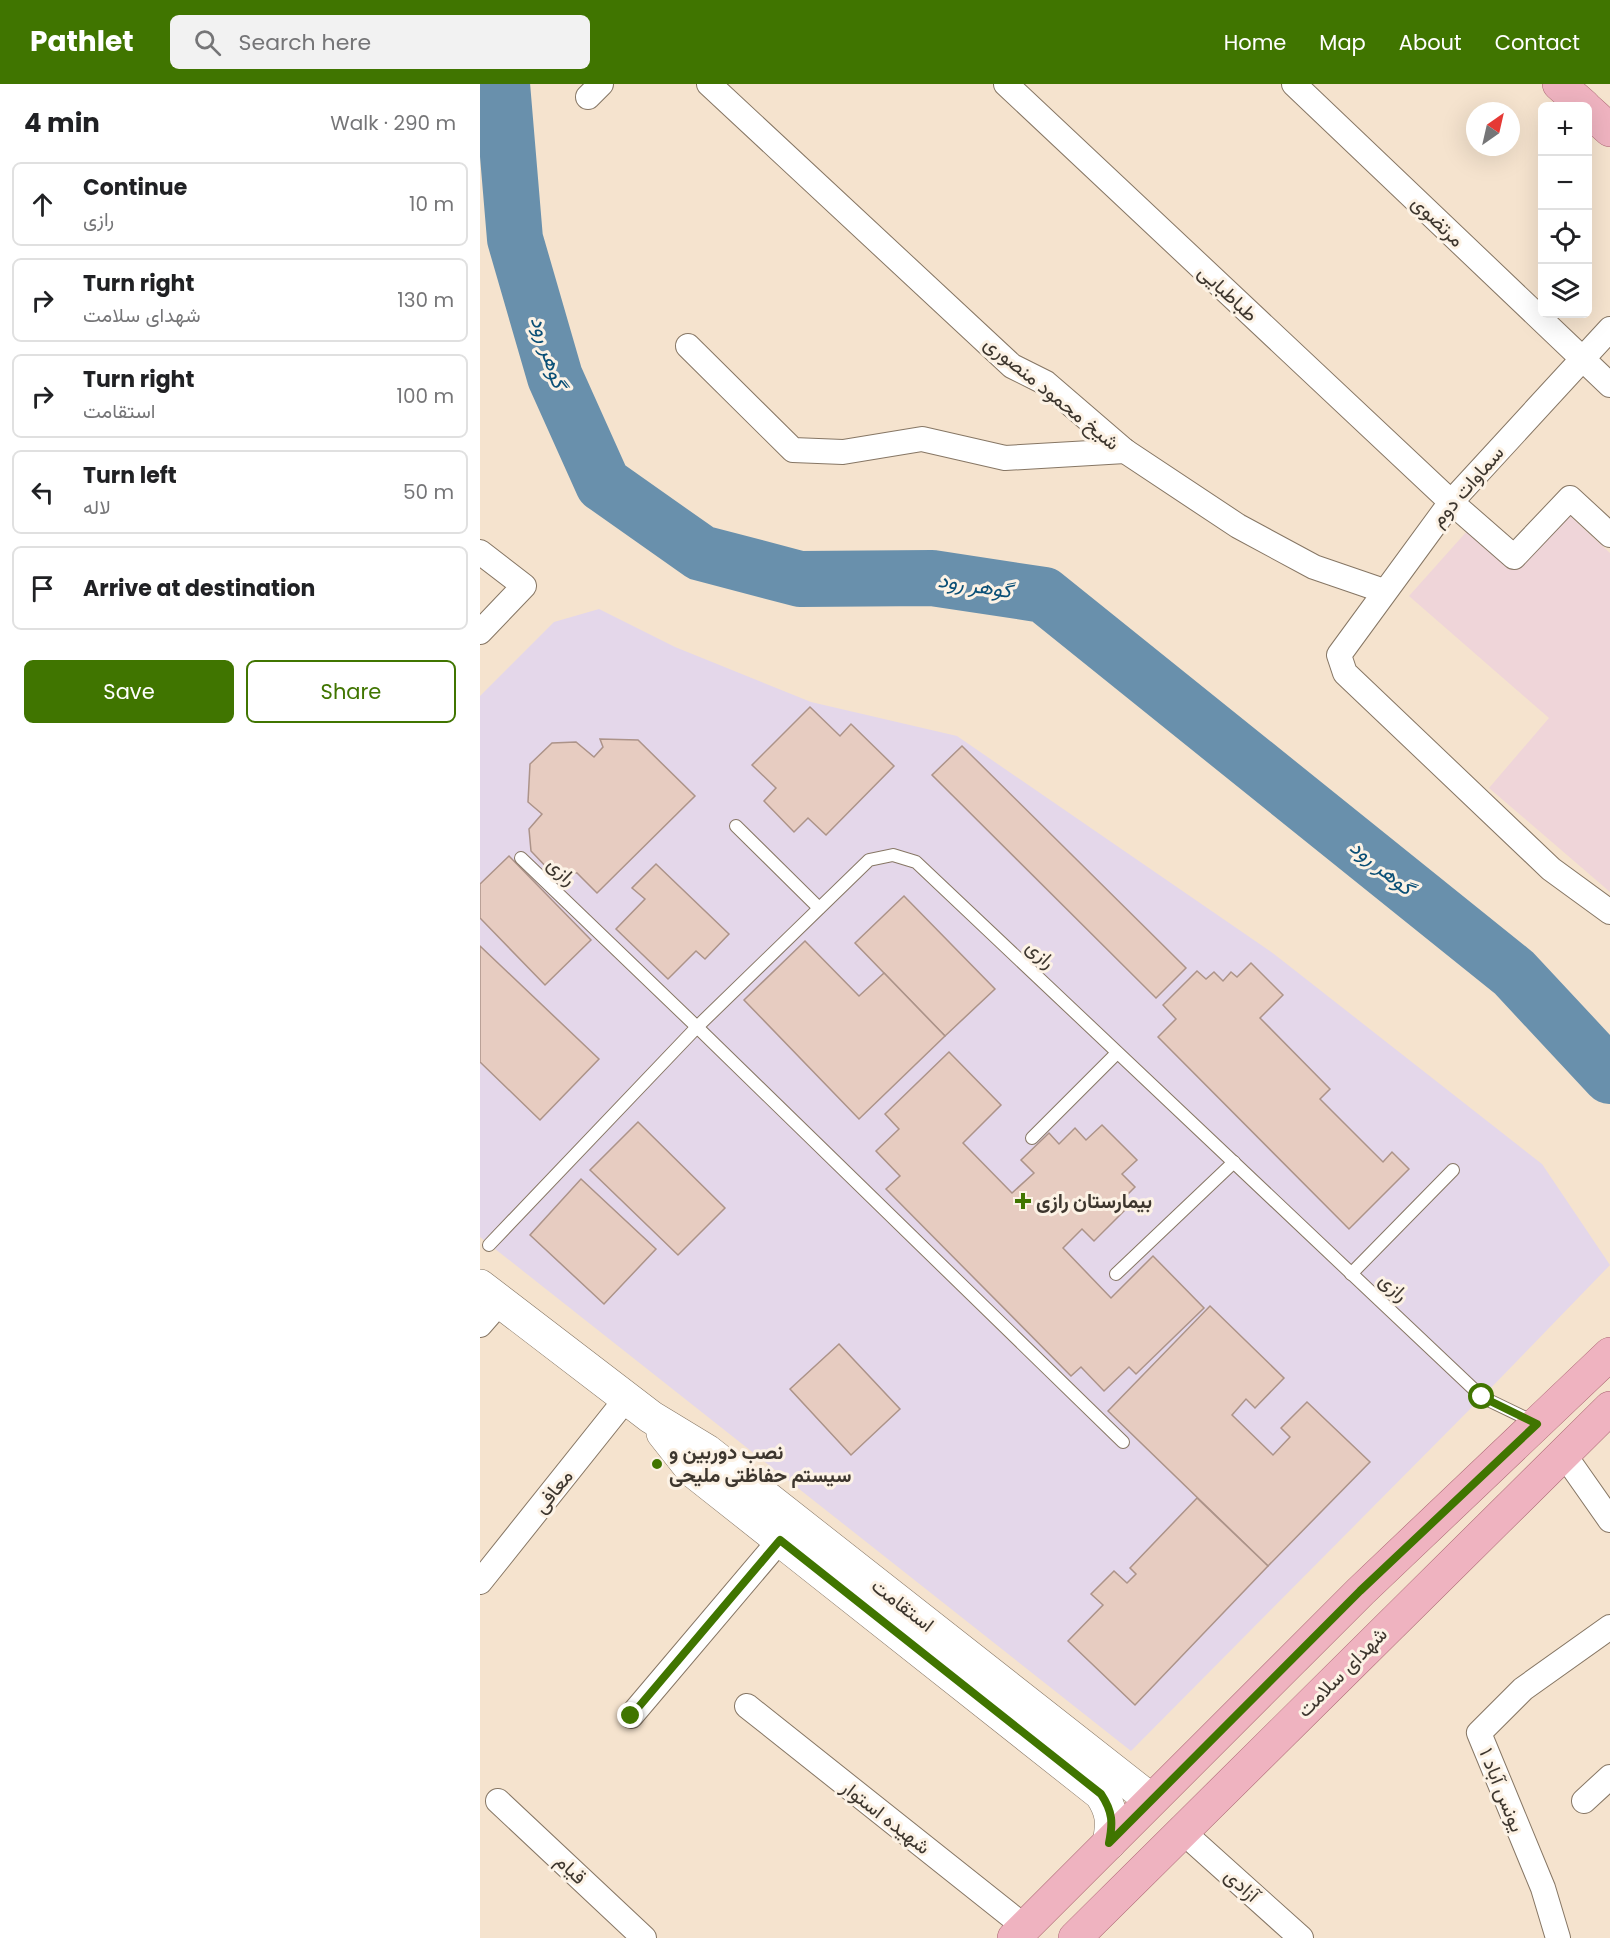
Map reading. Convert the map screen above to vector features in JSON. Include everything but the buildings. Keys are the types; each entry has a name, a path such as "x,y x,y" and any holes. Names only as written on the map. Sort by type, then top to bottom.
{"main road":[{"path":"1559,84 1579,102"},
{"path":"1592,114 1610,130"},
{"name":"استقامت","path":"487,1304 639,1408 707,1451 1151,1800"},
{"path":"1019,1932 1360,1591 1610,1354"},
{"name":"استقامت","path":"639,1408 693,1471 1101,1794 1109,1806 1114,1822 1109,1843"},
{"name":"شهدای سلامت","path":"1075,1938 1610,1408"},
{"path":"1537,1424 1563,1453"},
{"path":"1151,1800 1184,1832"}],"street":[{"name":"شیخ محمود منصوری","path":"709,84 1012,366 1046,383 1125,452 1238,526 1314,567 1384,591"},
{"name":"طباطبایی","path":"1006,84 1451,502 1514,558 1570,498 1610,535"},
{"name":"مرتضوی","path":"1294,84 1610,385"},
{"name":"سماوات دوم","path":"1610,329 1451,502 1384,591 1340,655 1345,673 1517,837 1551,869 1610,912"},
{"path":"688,346 793,450 843,452 922,439 1005,458 1125,452"},
{"path":"480,552 524,586 480,632"},
{"name":"معافی","path":"480,1582 639,1408"},
{"path":"1563,1453 1610,1520"},
{"path":"631,1716 780,1540"},
{"name":"یونس آباد ۱","path":"1558,1938 1543,1888 1479,1733 1523,1689 1610,1627"},
{"name":"شهیده استوار","path":"747,1706 1019,1932"},
{"path":"1584,1801 1610,1777"},
{"name":"قیام","path":"498,1801 644,1938"},
{"name":"آزادی","path":"1184,1832 1301,1938"}],"lane":[{"path":"736,826 819,908"},
{"name":"رازی","path":"521,858 697,1027 869,860 893,855 916,862 1482,1397 1537,1424"},
{"path":"489,1245 697,1027 1123,1442"},
{"path":"1032,1138 1118,1053"},
{"path":"1116,1274 1234,1162"},
{"path":"1351,1274 1453,1170"}],"shaded area":[{"path":"1568,514 1610,553 1610,892 1489,788 1549,718 1409,596 1468,530 1515,570"},
{"name":"بیمارستان رازی","path":"599,609 675,647 811,702 957,736 1274,954 1542,1164 1610,1265 1131,1751 480,1237 480,696 554,622"}],"waterway":[{"name":"گوهر رود","path":"502,84 515,239 555,377 603,484 701,553 800,579 932,578 1044,595 1514,973 1610,1076"}],"place":[{"name":"بیمارستان رازی","path":"1023,1201"},
{"name":"نصب دوربین و سیستم حفاظتی ملیحی","path":"657,1464"}],"route":[{"path":"631,1716 780,1540 1101,1794 1109,1806 1114,1822 1109,1843 1360,1591 1537,1424 1482,1397"}]}
